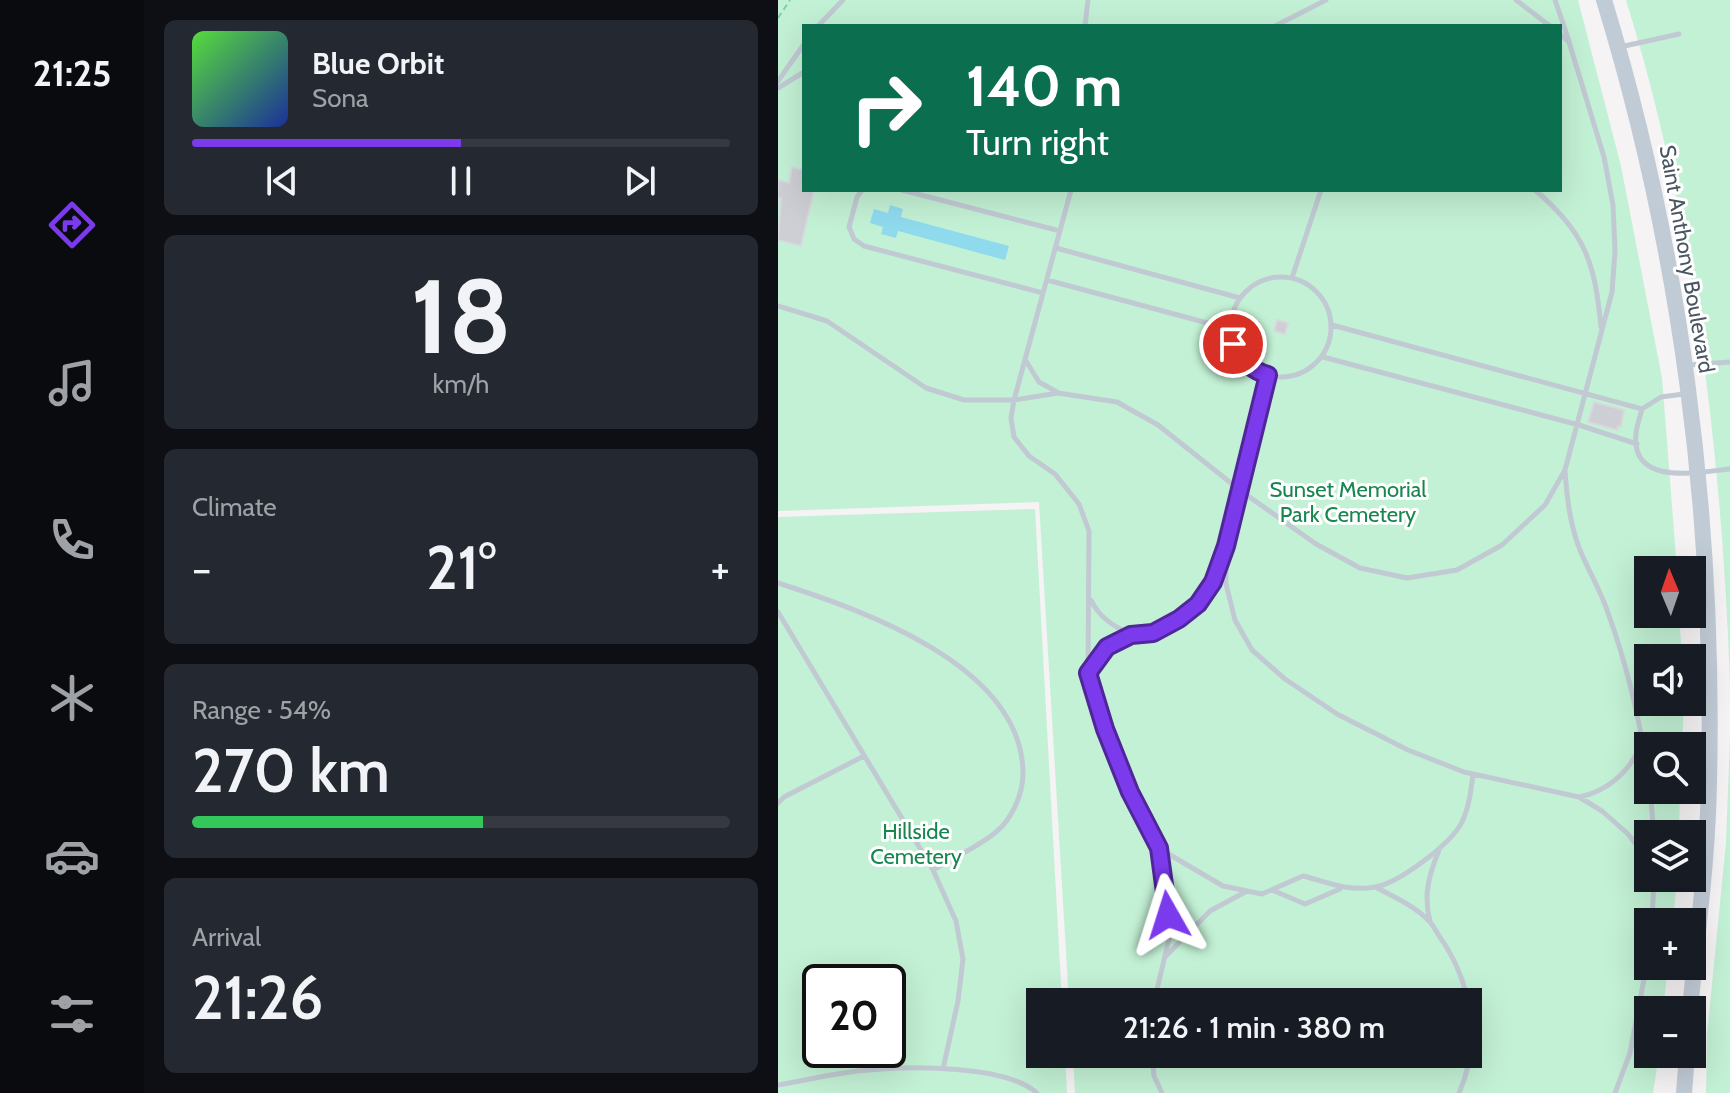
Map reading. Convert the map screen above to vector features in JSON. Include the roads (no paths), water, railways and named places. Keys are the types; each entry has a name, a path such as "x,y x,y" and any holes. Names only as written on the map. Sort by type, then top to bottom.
{"street":[{"name":"Saint Anthony Boulevard","path":"1604,0 1645,146 1666,252 1699,472 1705,571 1709,782 1703,887 1691,996"},
{"path":"1684,1093 1686,1068"}],"lane":[{"path":"820,24 843,0"},
{"path":"1085,24 1088,0"},
{"path":"1279,24 1326,0"},
{"path":"1516,0 1547,24"},
{"path":"778,306 827,321 926,388 964,400 1014,400 1058,393 1117,402 1158,425 1241,491 1316,544 1360,568 1407,578 1457,570 1502,545 1545,505 1565,470 1612,292 1615,251 1613,205 1604,157 1555,0"},
{"path":"1619,48 1679,34"},
{"path":"1562,36 1569,42"},
{"path":"778,81 802,47"},
{"path":"778,88 802,73"},
{"path":"861,192 849,227 854,239 864,246 1043,293"},
{"path":"910,192 1060,231"},
{"path":"1070,192 1011,418 1014,437 1029,456 1055,474 1079,504 1089,531 1088,673 1105,729 1130,792 1159,848 1166,892 1169,939 1157,988"},
{"path":"1292,278 1320,192"},
{"path":"1537,192 1568,223 1589,257 1597,284 1601,332"},
{"path":"1056,248 1240,298"},
{"path":"1292,278 1320,295 1331,317 1329,343 1323,357 1310,369 1295,376 1279,378 1258,373 1240,357 1233,344 1230,329 1232,315 1240,298 1251,287 1266,279 1292,278"},
{"path":"1047,280 1230,329"},
{"path":"1332,325 1642,409"},
{"path":"1323,357 1579,425 1637,444"},
{"path":"1025,360 1039,382 1058,393"},
{"path":"1684,366 1730,362"},
{"path":"1088,673 1107,647 1131,635 1153,633 1179,619 1198,604 1213,582 1241,491 1268,375"},
{"path":"1689,394 1661,397 1642,409 1636,435 1638,455 1652,469 1678,475 1730,469"},
{"path":"1565,470 1568,506 1579,548 1608,611 1641,732"},
{"path":"1226,546 1226,584 1235,620 1252,650 1285,679 1337,714 1408,750 1473,774 1579,797 1602,811 1634,842"},
{"path":"778,583 819,596 929,646 983,687 1015,734 1023,759 1023,783 1018,803 997,831 933,870"},
{"path":"1090,596 1096,610 1113,626 1131,635"},
{"path":"778,612 933,870 956,921 963,959 958,1001 943,1069"},
{"path":"778,803 864,756"},
{"path":"1579,797 1597,793 1617,780 1634,760"},
{"path":"1159,848 1223,886 1262,894 1303,876 1341,888 1377,887 1410,870 1439,848 1461,824 1471,797 1473,774"},
{"path":"1439,848 1429,873 1425,902 1430,922 1455,962 1469,997 1472,1040 1464,1083 1459,1093"},
{"path":"1377,887 1430,922"},
{"path":"1271,890 1305,904 1341,888"},
{"path":"1165,957 1210,911 1247,891"},
{"path":"1615,1093 1630,1053 1644,980"},
{"path":"1153,1068 1162,1093"},
{"path":"778,1085 869,1070 943,1069 1009,1078 1037,1093"}],"water":[{"path":"890,205 903,209 901,217 1009,246 1005,260 898,231 896,238 881,234 883,227 870,223 874,209 888,213"}],"park label":[{"name":"Sunset Memorial Park Cemetery","path":"1348,502"},
{"name":"Hillside Cemetery","path":"916,844"}]}
